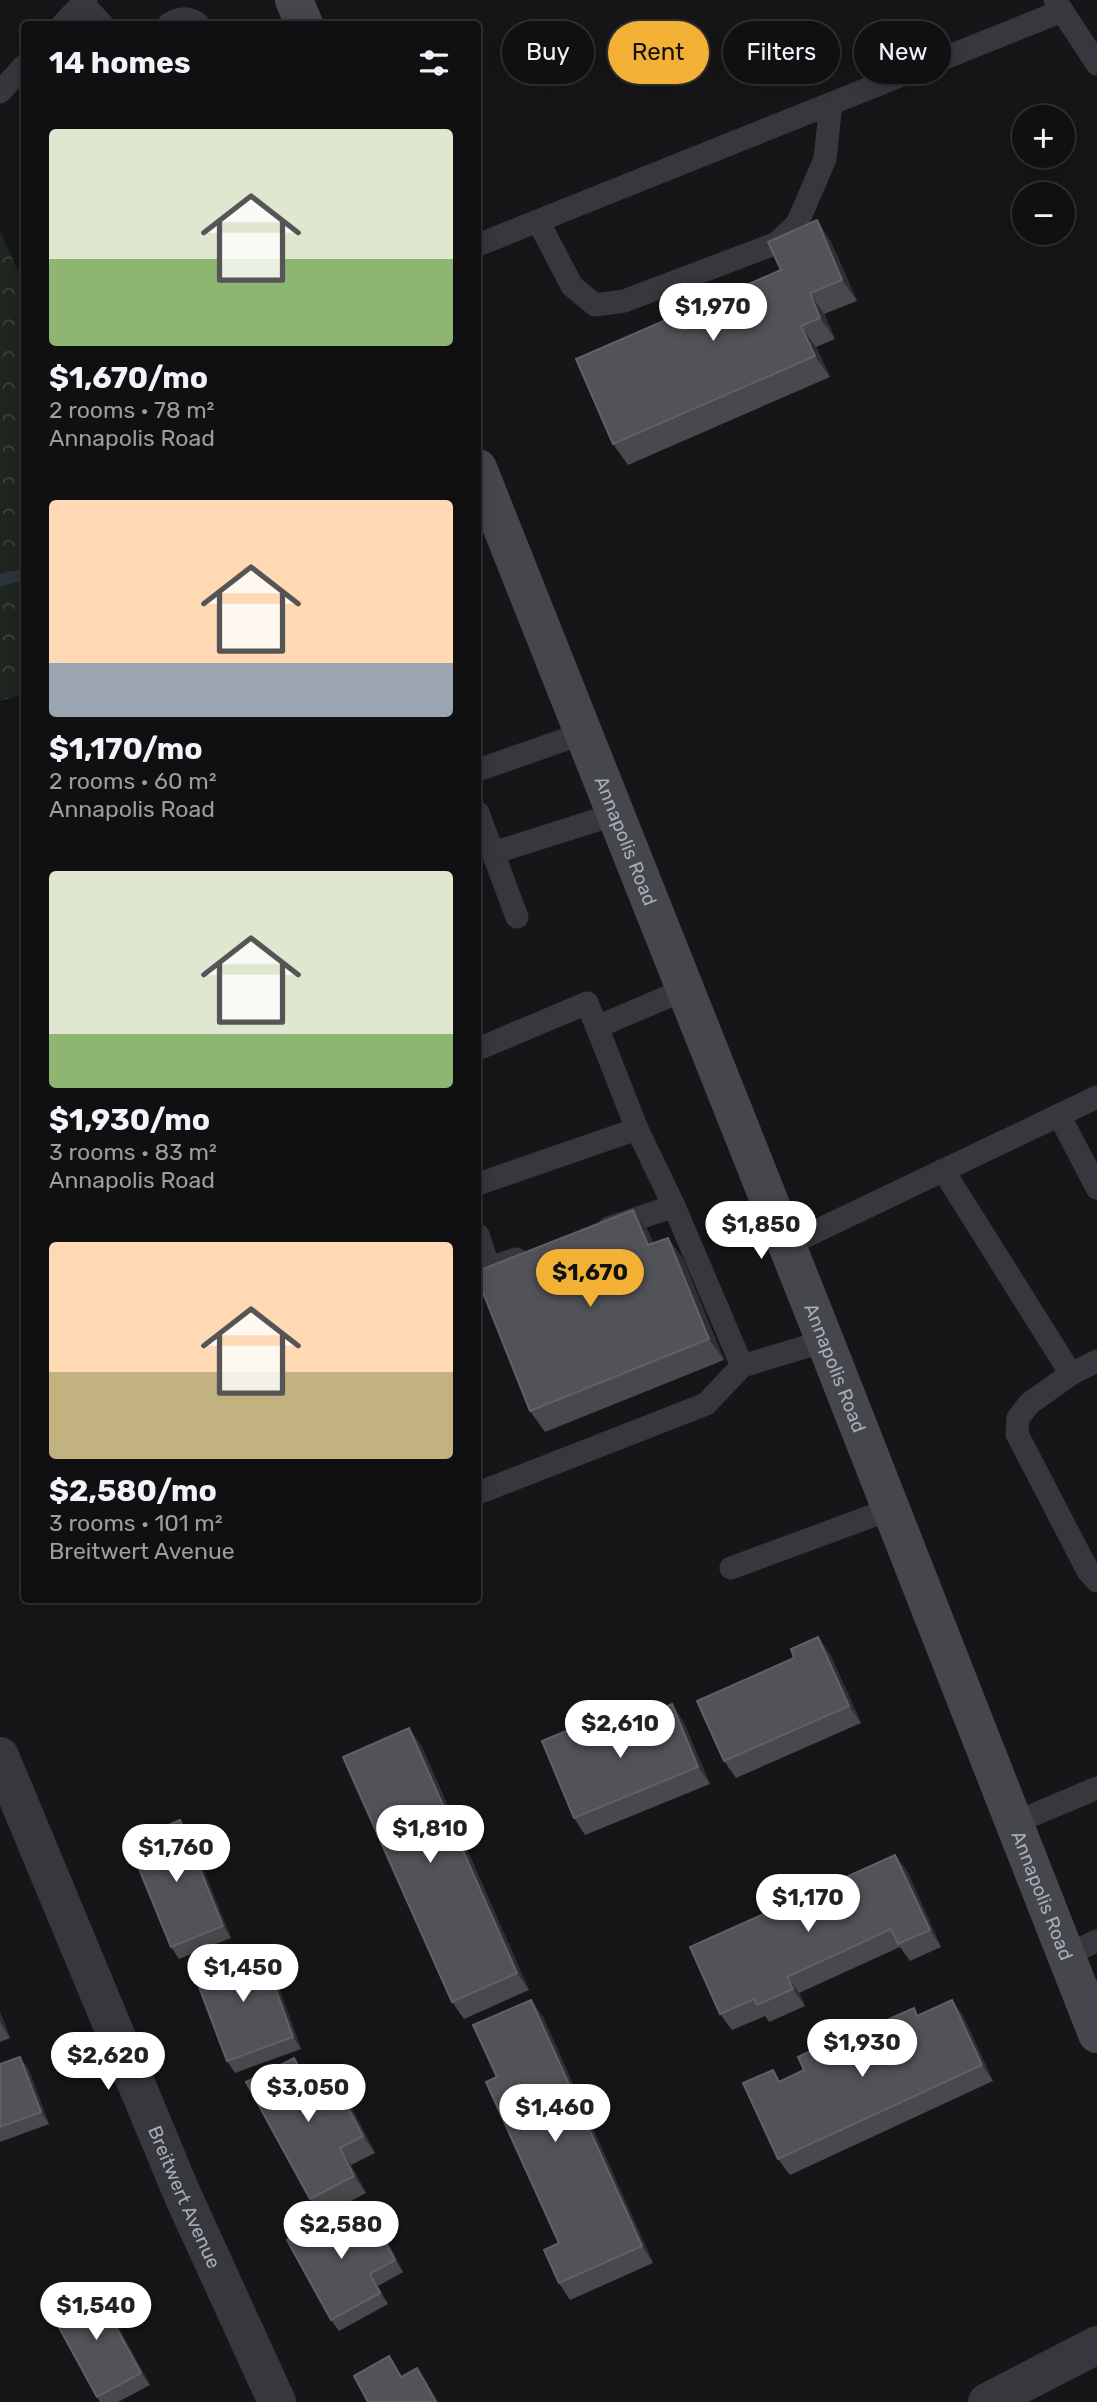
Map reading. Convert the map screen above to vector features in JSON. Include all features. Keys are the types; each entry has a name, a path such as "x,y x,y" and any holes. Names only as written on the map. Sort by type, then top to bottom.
{"main road":[{"path":"294,0 302,21"},
{"name":"Annapolis Road","path":"481,476 1014,1823 1082,1948 1097,2034"}],"street":[{"name":"Breitwert Avenue","path":"0,1756 183,2196 278,2402"},
{"path":"987,2402 1097,2346"}],"lane":[{"path":"66,21 84,2 100,21"},
{"path":"481,244 831,104 1058,5 1097,64"},
{"path":"0,92 21,69"},
{"path":"538,221 572,286 595,305 624,302 778,243 797,224 825,159 831,104"},
{"path":"481,769 584,733"},
{"path":"493,853 615,814"},
{"path":"481,821 517,917"},
{"path":"597,1027 685,989"},
{"path":"481,1048 587,1003 637,1129 674,1206 742,1366"},
{"path":"787,1245 1097,1097"},
{"path":"1059,1115 1097,1188"},
{"path":"481,1183 637,1129"},
{"path":"943,1170 1071,1374"},
{"path":"594,1233 674,1206"},
{"path":"483,1270 542,1250"},
{"path":"481,1492 706,1404 742,1366 825,1341"},
{"path":"1097,1361 1071,1374 1030,1403 1018,1418 1017,1434 1088,1571 1097,1581"},
{"path":"731,1568 891,1509"},
{"path":"1014,1823 1097,1788"}],"green space":[{"path":"0,230 21,279 21,695 0,701"}],"building":[{"path":"817,220 842,280 810,293 820,318 801,326 815,356 613,444 576,359 781,270 768,242"},
{"path":"633,1210 648,1245 668,1238 709,1339 530,1411 481,1288 481,1270"},
{"path":"818,1637 849,1706 724,1761 697,1701 794,1658 791,1649"},
{"path":"672,1704 698,1767 574,1818 542,1741 573,1728 579,1742"},
{"path":"409,1728 517,1973 452,2002 343,1757"},
{"path":"180,1820 223,1926 171,1947 128,1842"},
{"path":"895,1855 930,1930 898,1944 891,1929 787,1977 793,1989 757,2005 754,1999 720,2014 690,1947"},
{"path":"260,1946 293,2037 227,2061 193,1971"},
{"path":"531,2000 642,2246 559,2283 544,2250 559,2243 486,2082 497,2077 473,2025"},
{"path":"952,2000 982,2065 778,2159 743,2083 773,2070 779,2082 804,2070 798,2057 827,2043 835,2061 887,2037 880,2023 914,2008 917,2016"},
{"path":"20,2057 41,2112 0,2127 0,2064"},
{"path":"294,2058 306,2080 328,2069 363,2136 340,2148 354,2176 310,2199 246,2082"},
{"path":"346,2208 360,2234 376,2225 395,2260 370,2274 380,2293 331,2320 287,2240"},
{"path":"94,2287 141,2373 97,2397 50,2311"},
{"path":"389,2356 401,2377 417,2368 436,2402 368,2402 354,2376"}],"waterway":[{"path":"0,580 21,576"}]}
